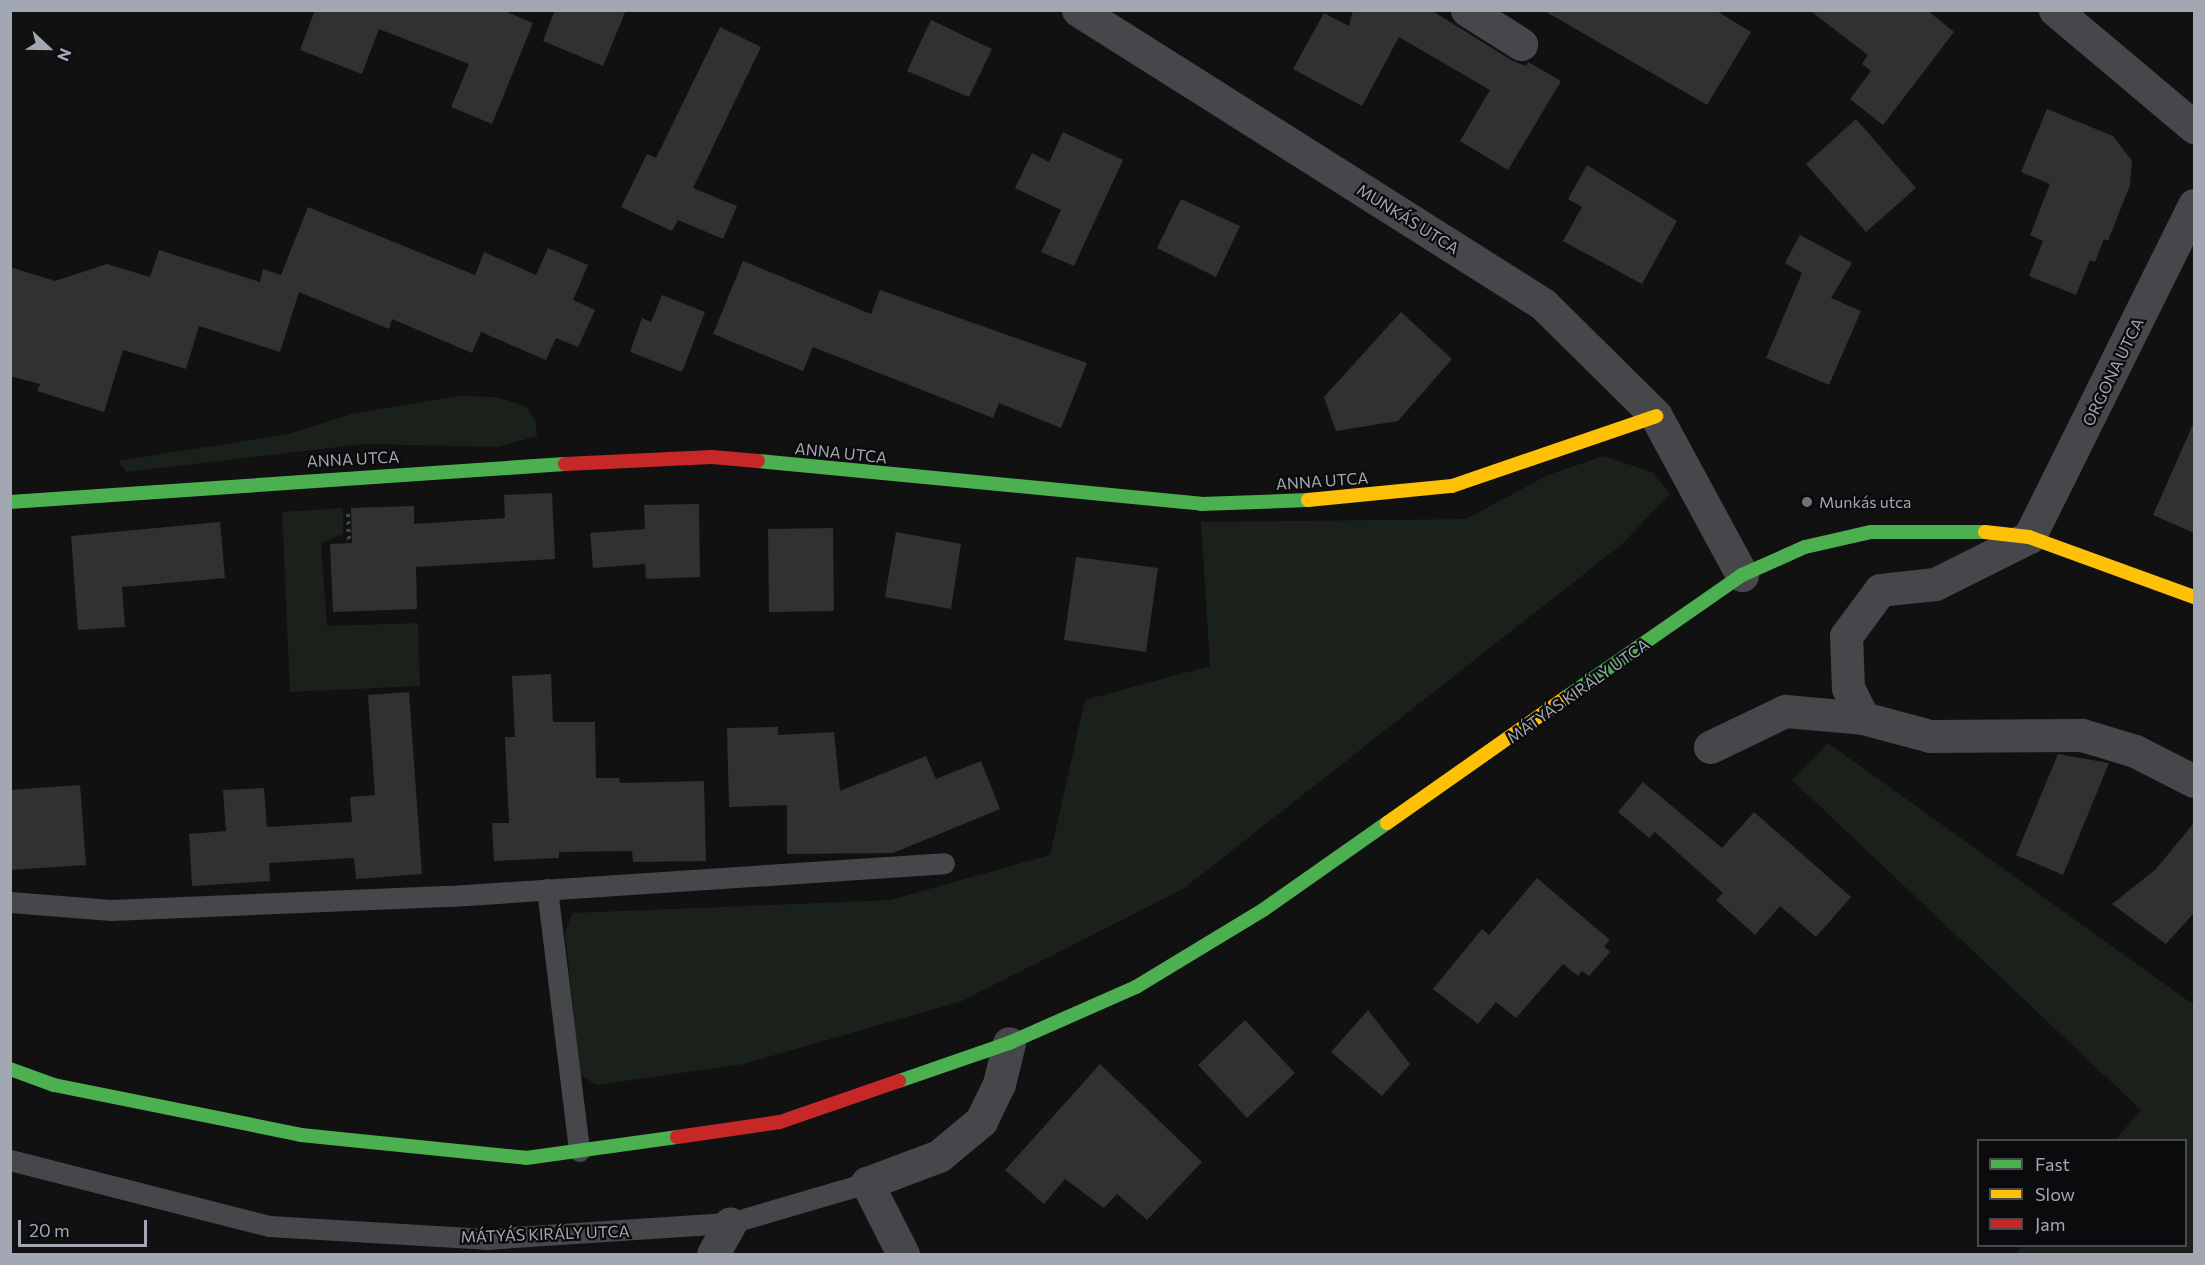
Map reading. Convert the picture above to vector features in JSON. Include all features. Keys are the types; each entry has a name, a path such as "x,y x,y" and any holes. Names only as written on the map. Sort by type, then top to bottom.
{"main road":[{"name":"ANNA UTCA","path":"10,502 348,474 712,457 1201,504 1334,498 1452,486 1656,416"},
{"name":"MÁTYÁS KIRÁLY UTCA","path":"10,1069 54,1085 301,1135 526,1158 780,1122 1009,1043 1136,987 1263,910 1742,575 1805,547 1871,532 1950,529 2029,537 2194,597"}],"street":[{"name":"MUNKÁS UTCA","path":"1078,10 1543,304 1656,416 1742,575"},
{"path":"1467,10 1521,44"},
{"path":"2055,10 2194,127"},
{"name":"ORGONA UTCA","path":"2029,537 2194,205"},
{"path":"1863,718 1848,688 1846,636 1880,590 1935,584 2029,537"},
{"path":"1710,747 1785,711 1863,718 1930,736 2082,735 2135,751 2194,781"},
{"name":"MÁTYÁS KIRÁLY UTCA","path":"867,1183 939,1156 981,1121 999,1084 1009,1043"},
{"path":"867,1183 903,1254"},
{"path":"714,1254 730,1223"}],"lane":[{"path":"10,902 111,910 547,889 944,863"},
{"path":"547,889 579,1151"},
{"name":"MÁTYÁS KIRÁLY UTCA","path":"10,1160 269,1226 486,1239 730,1223 867,1183"}],"shaded area":[{"path":"459,396 496,397 525,406 535,419 537,436 498,447 364,444 126,472 118,461 288,434 355,413"},
{"path":"1603,456 1652,472 1670,494 1621,545 1183,889 962,1001 744,1064 596,1085 580,1074 565,933 572,913 890,900 1050,855 1085,700 1210,666 1201,522 1466,519 1548,475"},
{"path":"343,508 343,534 321,543 327,626 418,623 420,686 290,692 282,512"},
{"path":"1828,743 2194,1005 2194,1254 2015,1254 2022,1247 2187,1247 2187,1139 2116,1139 2141,1110 1792,780"}],"building":[{"path":"315,10 502,10 533,23 492,124 451,107 469,64 379,29 362,74 300,50"},
{"path":"555,10 626,10 603,66 543,41"},
{"path":"1353,10 1431,10 1511,60 1526,66 1528,62 1561,81 1508,170 1460,141 1490,90 1399,37 1362,106 1293,69 1324,13 1349,26"},
{"path":"1543,10 1715,10 1751,32 1707,105"},
{"path":"1809,10 1927,10 1954,32 1883,125 1850,99 1871,71 1862,64 1868,55"},
{"path":"931,20 992,49 969,97 907,71"},
{"path":"720,27 761,47 693,188 737,206 723,239 678,220 672,231 621,207 647,154 656,158"},
{"path":"2047,109 2113,136 2132,161 2130,185 2108,241 2104,239 2095,262 2090,260 2076,295 2029,276 2043,241 2030,235 2050,184 2021,172"},
{"path":"1856,119 1916,188 1866,232 1806,164"},
{"path":"1063,132 1123,160 1074,266 1041,252 1061,210 1015,188 1032,153 1049,162"},
{"path":"1587,165 1677,221 1642,284 1563,241 1582,207 1568,199"},
{"path":"1181,199 1240,226 1216,277 1157,248"},
{"path":"308,207 475,275 484,252 536,275 548,248 588,265 573,300 595,310 578,347 556,338 546,360 481,332 472,353 392,319 389,329 299,292 280,352 199,326 186,369 123,350 104,412 37,391 40,384 10,376 10,267 55,281 107,264 150,277 159,250 260,282 263,269 281,275"},
{"path":"1800,235 1852,263 1831,298 1861,311 1829,385 1766,358 1802,273 1785,263"},
{"path":"743,261 871,314 880,290 1087,363 1061,428 999,403 993,418 813,347 803,371 713,334"},
{"path":"662,295 705,312 682,372 630,352 642,318 651,322"},
{"path":"1401,312 1452,359 1398,421 1336,431 1324,397"},
{"path":"2194,422 2194,533 2153,515"},
{"path":"552,493 555,559 416,567 417,609 333,612 330,544 352,543 351,508 414,506 414,524 505,518 504,495"},
{"path":"699,504 700,577 646,579 645,564 593,568 590,533 645,529 644,505"},
{"path":"220,522 225,578 122,587 125,627 78,630 71,536"},
{"path":"833,528 834,611 769,612 768,529"},
{"path":"896,532 961,544 951,609 885,597"},
{"path":"1076,557 1158,568 1146,652 1064,640"},
{"path":"551,674 553,722 595,722 596,778 619,778 620,783 704,781 706,861 633,862 632,851 559,852 559,858 494,861 492,823 509,823 505,737 515,737 512,676"},
{"path":"409,692 422,874 356,879 354,858 269,863 270,881 192,886 189,834 226,831 223,790 264,788 267,827 352,822 350,797 375,795 368,695"},
{"path":"778,727 778,735 834,732 840,791 926,756 936,779 981,761 1000,809 893,853 787,854 787,805 729,807 727,728"},
{"path":"2058,754 2109,763 2063,875 2016,855"},
{"path":"1643,782 1722,848 1754,812 1851,897 1816,937 1780,906 1755,935 1716,900 1723,893 1655,832 1649,838 1618,812"},
{"path":"80,785 86,865 10,870 10,790"},
{"path":"2194,823 2194,913 2166,944 2112,904 2155,870"},
{"path":"1537,878 1610,940 1604,946 1610,952 1589,976 1582,971 1578,976 1563,964 1516,1018 1496,1002 1478,1024 1433,989 1482,929 1489,935"},
{"path":"1368,1010 1410,1064 1382,1096 1331,1052"},
{"path":"1245,1020 1295,1073 1247,1118 1198,1065"},
{"path":"1100,1064 1202,1162 1147,1220 1117,1194 1104,1208 1065,1179 1044,1204 1005,1170"}],"traffic: fast":[{"path":"758,461 1201,504 1308,500"},
{"path":"10,502 565,464"},
{"path":"1565,698 1742,575 1805,547 1871,532 1985,532"},
{"path":"899,1081 1009,1043 1136,987 1263,910 1387,823"},
{"path":"10,1069 54,1085 301,1135 526,1158 677,1137"}],"traffic: slow":[{"path":"1308,500 1452,486 1656,416"},
{"path":"1985,532 2029,537 2194,597"},
{"path":"1387,823 1565,698"}],"traffic: jam":[{"path":"565,464 712,457 758,461"},
{"path":"677,1137 780,1122 899,1081"}],"place":[{"name":"Munkás utca","path":"1807,502"}]}
